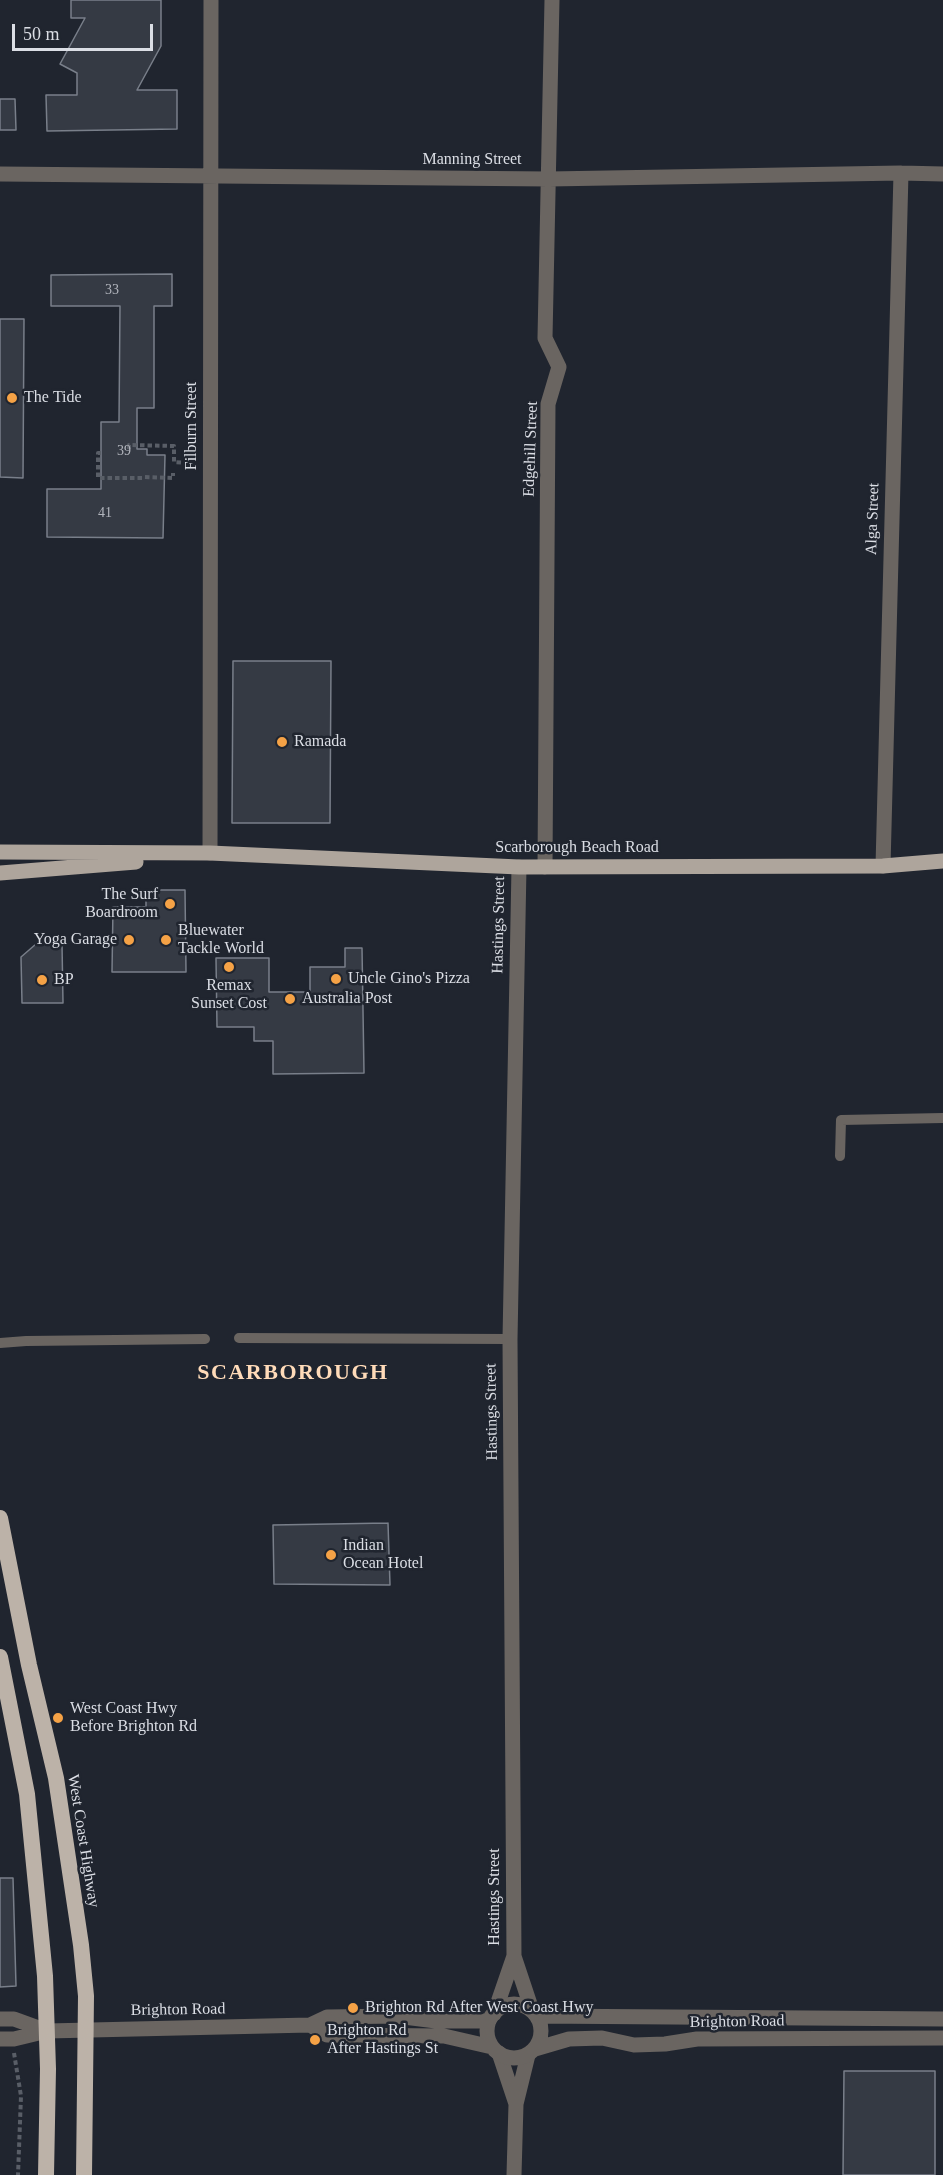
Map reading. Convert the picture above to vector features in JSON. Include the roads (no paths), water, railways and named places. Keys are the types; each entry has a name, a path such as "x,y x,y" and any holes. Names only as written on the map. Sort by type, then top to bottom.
{"highway":[{"name":"West Coast Highway","path":"0,1518 29,1665 56,1778 81,1945 86,1996 84,2175"},
{"path":"0,1657 27,1794 45,1976 46,2175"}],"main road":[{"name":"Scarborough Beach Road","path":"0,852 210,853 519,867 883,866 943,861"},
{"name":"Scarborough Beach Road","path":"0,873 96,866 210,853"}],"street":[{"name":"Filburn Street","path":"210,0 210,853"},
{"name":"Edgehill Street","path":"545,867 548,404 559,368 545,338 552,0"},
{"name":"Alga Street","path":"883,866 901,173"},
{"name":"Manning Street","path":"0,174 549,179 943,174"},
{"name":"Hastings Street","path":"491,2018 513,1956 510,1339 519,867"},
{"name":"Hastings Street","path":"513,1956 534,2013"},
{"path":"514,2175 516,2104 531,2052 542,2032 534,2013 524,2006 508,2005 491,2018 488,2039 495,2050 516,2104"},
{"name":"Brighton Road","path":"534,2013 943,2019"},
{"name":"Brighton Road","path":"0,2039 14,2039 47,2031 86,2029 310,2025 327,2017 396,2016 436,2021 491,2018"},
{"name":"Brighton Road","path":"0,2019 14,2019 47,2031"},
{"name":"Brighton Road","path":"310,2025 327,2035 444,2036 495,2050"},
{"name":"Brighton Road","path":"531,2052 569,2039 602,2038 634,2044 665,2044 698,2039 943,2038"},
{"path":"495,2050 513,2058 531,2052"}],"lane":[{"path":"840,1156 841,1120 943,1118"},
{"path":"239,1338 510,1339"},
{"path":"0,1344 26,1341 205,1339"}],"place":[{"name":"The Tide","path":"12,398"},
{"name":"Ramada","path":"282,742"},
{"name":"The Surf Boardroom","path":"170,904"},
{"name":"Yoga Garage","path":"129,940"},
{"name":"Bluewater Tackle World","path":"166,940"},
{"name":"Remax Sunset Cost","path":"229,967"},
{"name":"Uncle Gino's Pizza","path":"336,979"},
{"name":"BP","path":"42,980"},
{"name":"Australia Post","path":"290,999"},
{"name":"Indian Ocean Hotel","path":"331,1555"},
{"name":"West Coast Hwy Before Brighton Rd","path":"58,1718"},
{"name":"Brighton Rd After West Coast Hwy","path":"353,2008"},
{"name":"Brighton Rd After Hastings St","path":"315,2040"}],"district":[{"name":"SCARBOROUGH","path":"293,1373"}]}
